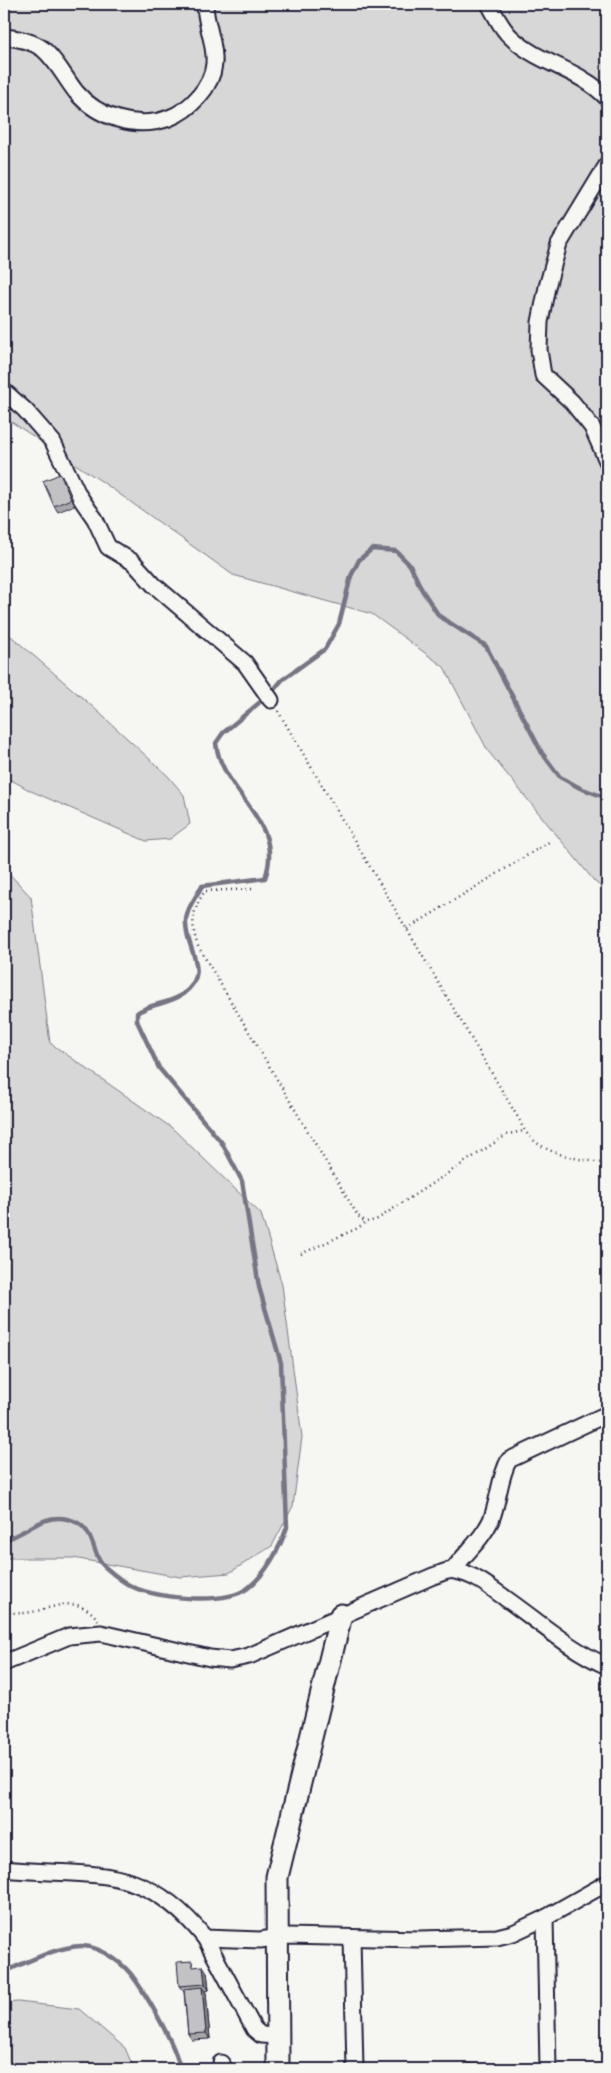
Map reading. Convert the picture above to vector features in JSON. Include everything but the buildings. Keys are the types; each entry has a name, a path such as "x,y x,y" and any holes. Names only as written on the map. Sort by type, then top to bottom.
{"street":[{"path":"4,37 24,41 43,49 76,92 103,113 121,121 152,122 179,114 198,97 211,74 214,64 213,51 205,4"},
{"path":"489,4 512,38 540,57 595,86 607,98"},
{"path":"607,165 559,244 540,322 539,350 543,375 572,402 592,427 607,460"},
{"path":"4,391 25,410 52,442 79,496 95,519 108,547 133,562 154,585 245,664 269,696"},
{"path":"453,1570 485,1532 497,1502 505,1467 510,1460 519,1454 607,1414"},
{"path":"4,1663 69,1636 101,1633 210,1658 230,1660 249,1656 433,1576 453,1570 468,1574 487,1585 575,1648 593,1660 607,1666"},
{"path":"278,2069 277,1877 341,1616"},
{"path":"4,1869 100,1875 132,1881 170,1901 191,1920 206,1938 254,2030 261,2035 278,2036"},
{"path":"206,1938 260,1940 286,1936 420,1939 496,1937 513,1933 545,1918 607,1883"},
{"path":"545,1918 548,2069"},
{"path":"352,1938 355,2069"}],"path":[{"path":"269,696 520,1121 524,1132 538,1144 551,1151 607,1164"},
{"path":"407,929 549,842"},
{"path":"252,888 205,891 196,904 192,918 198,946 358,1216 366,1222"},
{"path":"301,1254 358,1228 366,1222 376,1220 508,1134 524,1132"},
{"path":"4,1610 25,1614 67,1604 91,1612 97,1619 101,1633"}],"shaded area":[{"path":"4,4 607,4 607,891 595,882 488,751 444,667 372,614 233,575 104,483 4,417"},
{"path":"4,630 93,707 168,776 184,795 190,824 170,839 146,841 31,791 4,776"},
{"path":"4,868 31,897 50,1043 172,1128 261,1214 282,1285 302,1437 293,1506 272,1546 229,1573 180,1577 73,1558 4,1558"},
{"path":"18,2002 79,2009 125,2048 134,2069 4,2069 4,2003"}],"waterway":[{"path":"4,1540 42,1521 58,1518 67,1519 77,1522 83,1527 92,1540 100,1561 122,1581 158,1595 209,1598 224,1597 238,1593 255,1582 272,1560 287,1527 281,1363 259,1287 242,1181 222,1143 159,1068 137,1021 137,1013 148,1007 177,998 191,986 196,977 197,969 187,934 186,919 191,904 202,886 265,878 269,858 267,839 260,823 220,761 216,743 223,733 272,692 282,680 325,649 339,624 351,576 359,560 372,549 396,551 410,565 422,590 439,616 486,646 542,753 560,777 580,788 607,798"},
{"path":"4,1972 43,1955 74,1946 90,1947 105,1953 120,1963 132,1975 142,1990 168,2036 178,2059 180,2069"}]}
